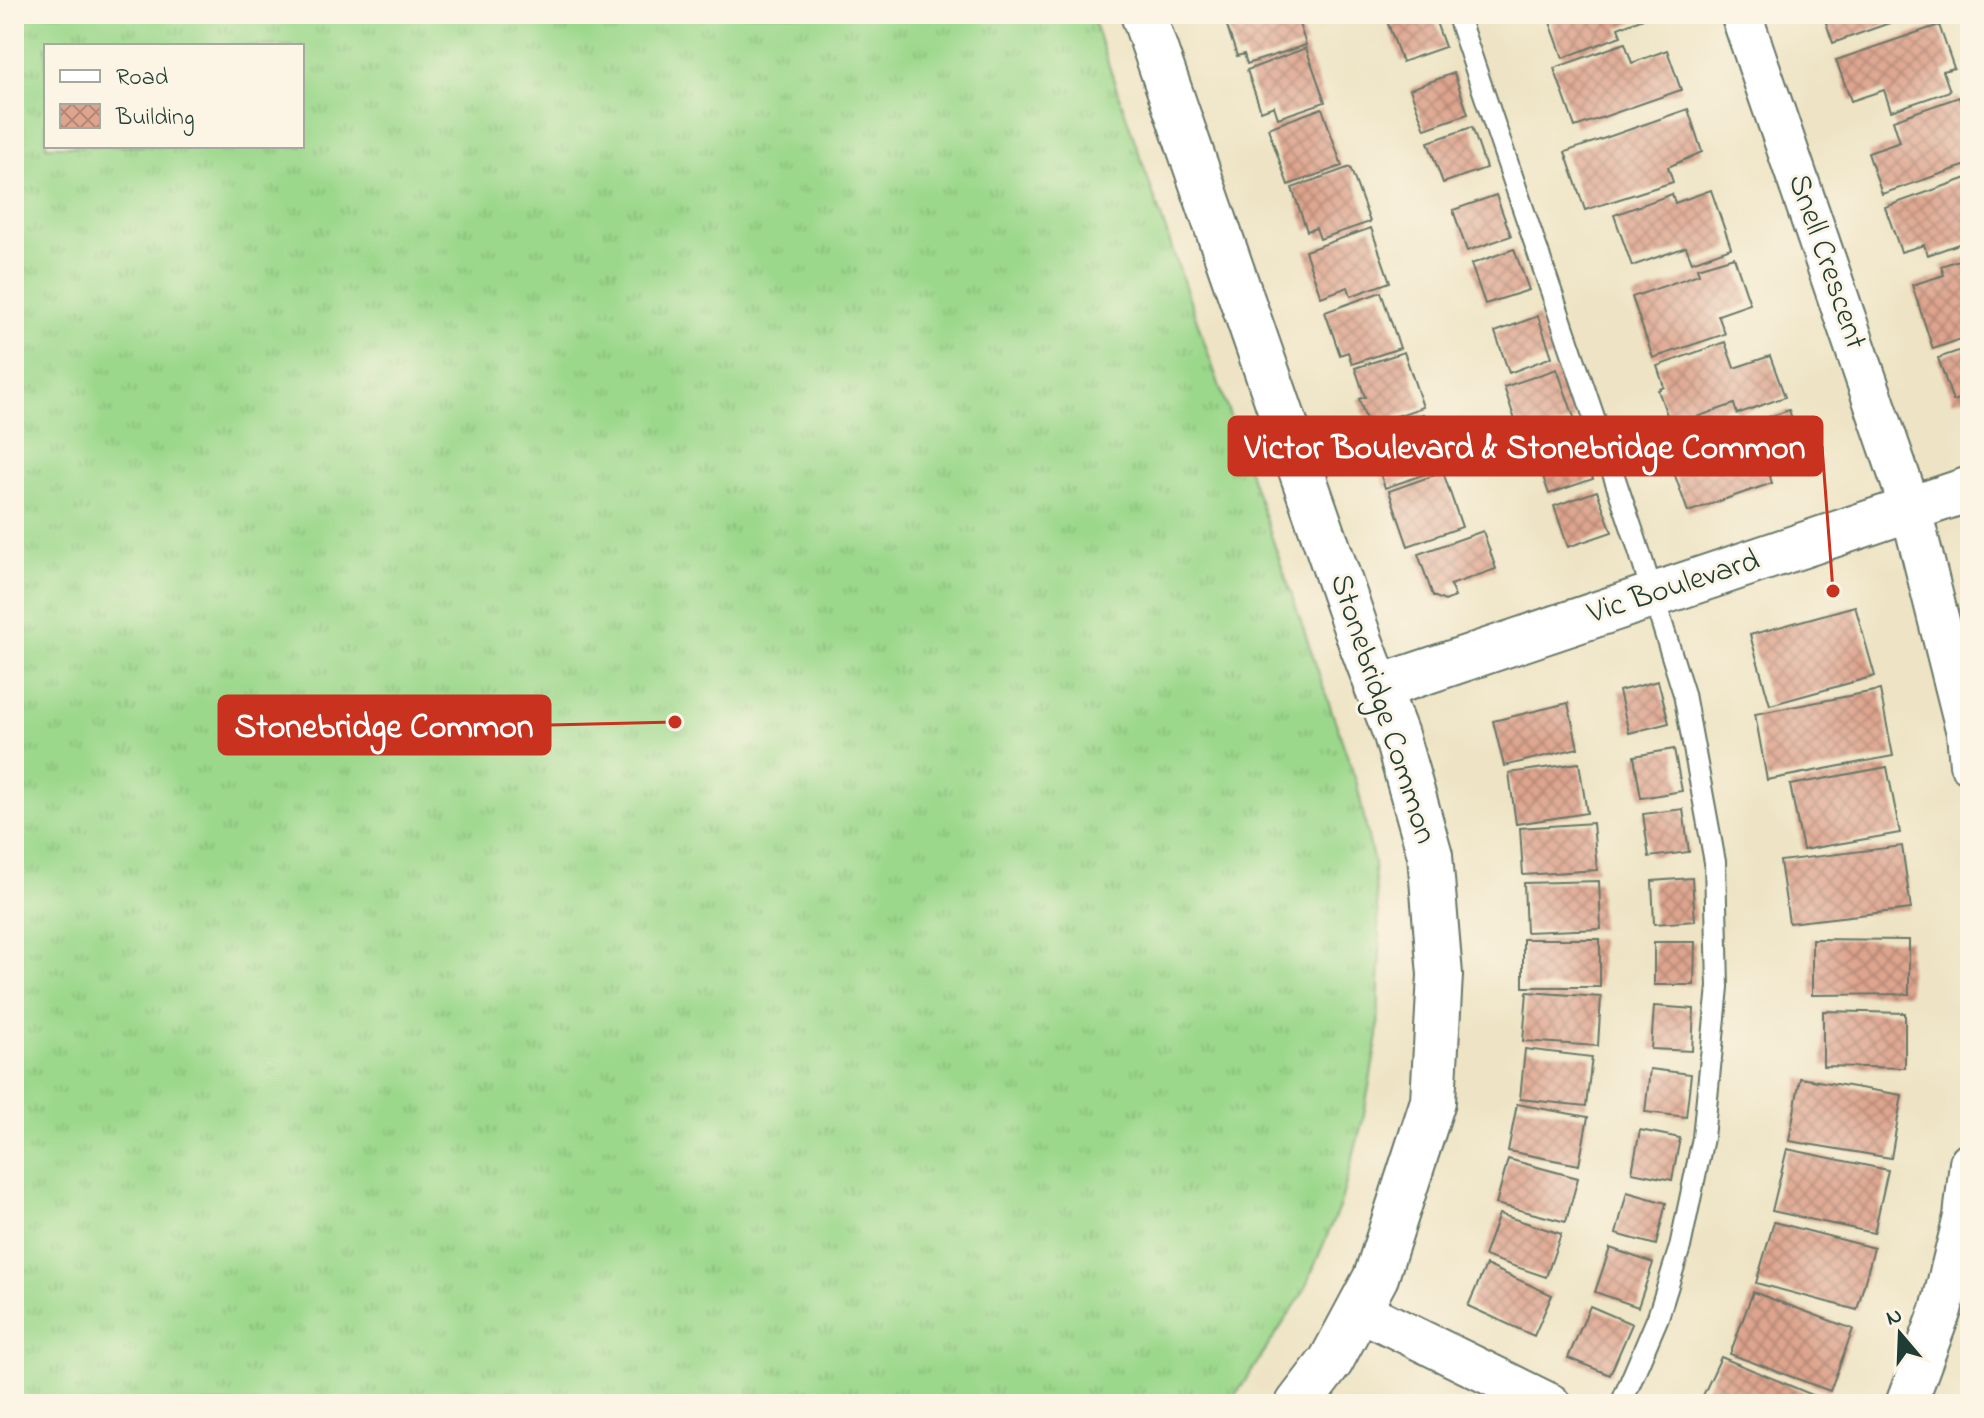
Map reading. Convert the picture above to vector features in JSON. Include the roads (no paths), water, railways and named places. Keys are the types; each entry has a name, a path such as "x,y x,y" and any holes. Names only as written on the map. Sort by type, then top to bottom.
{"street":[{"name":"Stonebridge Common","path":"1143,14 1396,735 1430,855 1440,975 1433,1101 1376,1277 1331,1361 1298,1404"},
{"name":"Snell Crescent","path":"1741,14 1911,510 1967,733 1970,764"},
{"name":"Vic Boulevard","path":"1377,688 1970,489"},
{"path":"1906,1404 1941,1310 1967,1217 1970,1163"},
{"path":"1359,1310 1550,1404"}],"lane":[{"path":"1457,14 1631,526 1684,694 1715,862 1718,987 1703,1138 1680,1247 1658,1317 1621,1404"}],"place":[{"name":"Victor Boulevard & Stonebridge Common","path":"1833,591"},
{"name":"Stonebridge Common","path":"675,722"}]}
